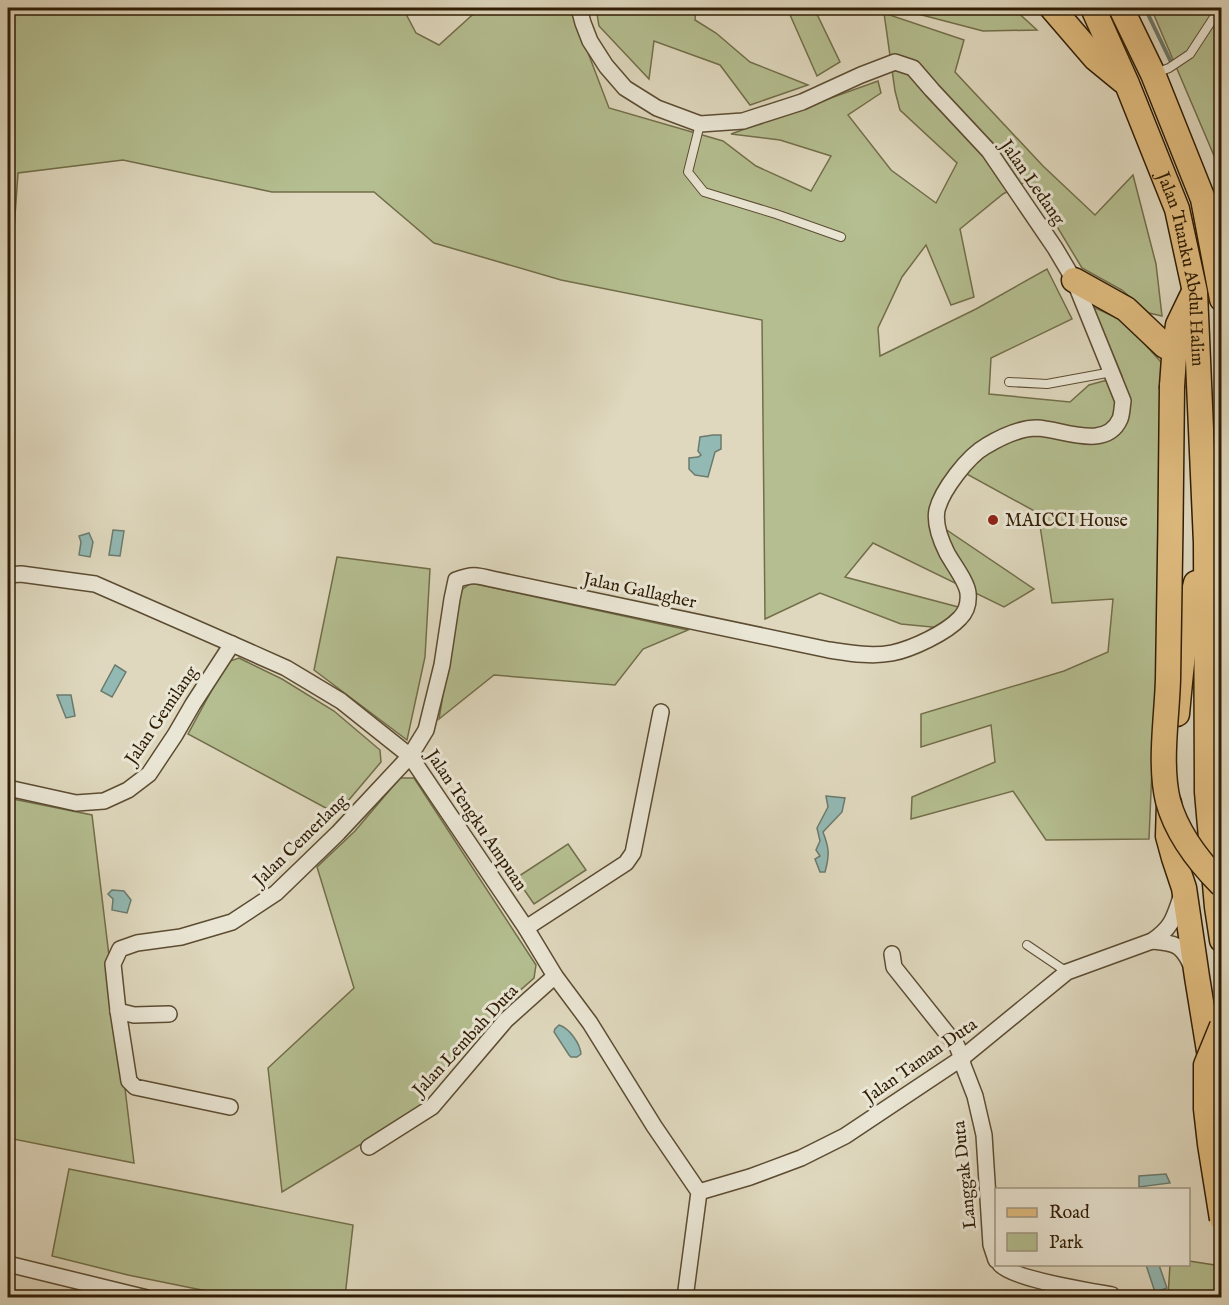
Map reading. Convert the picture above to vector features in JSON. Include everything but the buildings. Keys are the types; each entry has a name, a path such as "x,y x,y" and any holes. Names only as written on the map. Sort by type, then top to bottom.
{"main road":[{"path":"1052,8 1095,58 1127,84"},
{"name":"Jalan Tuanku Abdul Halim","path":"1093,8 1127,84 1177,209 1194,292 1206,543 1207,792 1221,940"},
{"name":"Jalan Tuanku Abdul Halim","path":"1121,8 1154,74 1203,199 1221,299"},
{"path":"1203,199 1221,245"},
{"path":"1074,280 1126,309 1165,346 1174,351"},
{"path":"1194,292 1178,325 1174,351 1168,687 1164,774 1168,800 1176,826 1204,868 1221,885"},
{"path":"1206,543 1191,601 1181,669 1170,780 1168,836 1184,888 1221,1131"},
{"path":"1221,1026 1206,1065 1208,1120 1221,1219"}],"street":[{"name":"Jalan Ledang","path":"579,8 590,41 606,66 626,88 657,108 700,124 743,121 802,102 895,62 913,68 989,151 1055,248 1074,280 1123,401 1119,419 1110,431 1094,437 1036,428 1016,431 984,447 967,462 948,487 937,510 937,527 946,551 968,590"},
{"name":"Jalan Tengku Ampuan","path":"8,576 21,574 95,584 286,668 341,700 410,756 526,928 555,976 590,1023 654,1126 699,1192"},
{"name":"Jalan Gallagher","path":"410,756 426,730 442,665 456,580 468,575 477,575 829,650 864,655 891,653 918,644 950,626 962,617 968,604 968,590"},
{"name":"Jalan Gemilang","path":"8,788 76,803 104,801 128,790 149,774 232,644"},
{"path":"526,928 626,863 633,853 661,712"},
{"name":"Jalan Cemerlang","path":"230,1107 135,1087 129,1081 113,964 120,949 137,943 181,937 232,922 276,893 338,833 410,756"},
{"name":"Jalan Taman Duta","path":"699,1192 750,1177 801,1158 845,1136 963,1058 1067,972 1152,941 1162,935 1172,923 1184,888"},
{"path":"1152,941 1170,943 1185,952 1197,977"},
{"name":"Langgak Duta","path":"889,961 957,1046 963,1058 963,1065 975,1096 984,1135 991,1245 995,1257"},
{"name":"Jalan Lembah Duta","path":"369,1147 432,1107 506,1020 555,976"},
{"path":"118,1011 134,1015 169,1014"},
{"path":"685,1298 699,1192"},
{"path":"8,1264 147,1298"},
{"path":"1002,1266 1018,1275 1112,1295"}],"lane":[{"path":"1154,74 1169,68 1190,54 1220,8"},
{"path":"700,124 688,172 704,192 841,237"},
{"path":"1009,382 1047,384 1112,372"},
{"path":"1027,945 1067,972"}],"green space":[{"path":"8,8 408,8 405,12 416,33 439,45 480,8 571,8 609,108 723,141 756,166 811,191 831,156 780,140 731,134 878,81 881,93 848,115 891,170 936,203 957,163 900,110 895,91 884,13 964,40 955,72 1043,166 1095,215 1133,175 1156,264 1162,316 1149,313 1122,290 1082,268 1029,180 1003,194 960,229 974,297 951,305 926,245 902,277 878,328 880,356 976,309 1047,269 1072,319 991,358 989,394 1070,402 1089,385 1122,376 1093,307 1124,321 1169,371 1149,839 1046,840 1013,791 911,819 912,797 995,762 991,725 921,747 921,714 1064,671 1108,652 1113,599 1052,603 1038,513 956,468 932,520 1034,589 1004,607 873,543 845,577 962,608 942,628 901,624 820,593 765,619 762,320 561,280 434,243 374,192 272,192 123,160 18,173 8,315"},
{"path":"596,8 696,8 695,20 716,33 750,62 808,85 750,105 720,65 654,41 649,79 599,26"},
{"path":"787,8 814,8 840,62 817,76"},
{"path":"895,8 1013,8 1037,30 983,31"},
{"path":"1151,8 1221,8 1221,172"},
{"path":"337,557 430,569 425,657 407,740 314,670"},
{"path":"471,583 688,630 643,649 615,685 494,675 439,719 460,591"},
{"path":"239,658 282,679 334,711 380,750 381,762 337,814 188,734 227,662"},
{"path":"400,778 414,778 536,965 534,978 498,1010 440,1073 436,1071 418,1092 429,1103 282,1192 268,1068 354,988 317,867 355,831"},
{"path":"8,798 92,815 134,1163 8,1138"},
{"path":"568,844 586,870 534,904 516,878"},
{"path":"69,1169 353,1225 345,1297 236,1297 128,1275 52,1256"},
{"path":"1190,1261 1221,1266 1221,1297 1168,1297 1170,1266 1190,1266"}],"water":[{"path":"721,435 721,449 715,452 708,477 695,475 689,469 689,458 701,455 698,451 700,437"},
{"path":"113,530 124,531 120,556 109,555"},
{"path":"89,533 93,542 90,557 79,555 81,542 79,536"},
{"path":"115,665 126,672 112,697 101,691"},
{"path":"57,695 71,695 75,716 66,718"},
{"path":"826,796 845,798 842,812 823,832 828,847 828,856 825,872 820,872 815,859 820,856 816,850 820,841 817,828 828,807"},
{"path":"112,890 124,891 131,900 127,913 112,910 113,899 108,894"},
{"path":"559,1025 567,1029 576,1041 581,1054 577,1057 569,1055 554,1032"},
{"path":"1166,1174 1170,1183 1139,1187 1139,1176"},
{"path":"1146,1266 1159,1266 1167,1288 1155,1292"}],"waterway":[{"path":"1145,8 1171,62"}],"place":[{"name":"MAICCI House","path":"993,520"}]}
